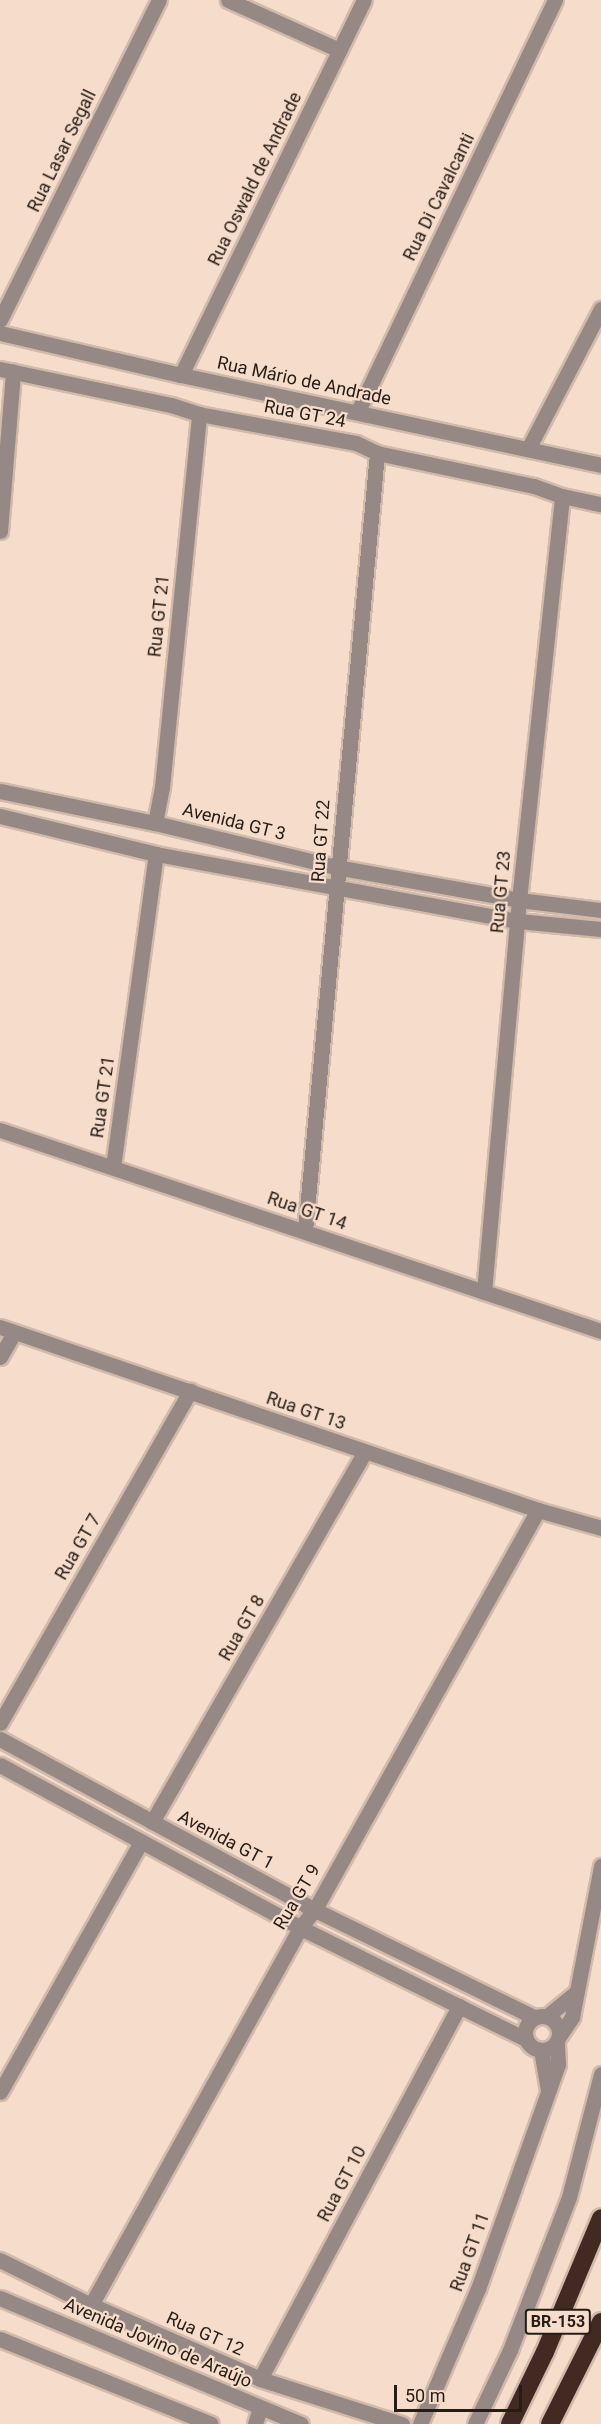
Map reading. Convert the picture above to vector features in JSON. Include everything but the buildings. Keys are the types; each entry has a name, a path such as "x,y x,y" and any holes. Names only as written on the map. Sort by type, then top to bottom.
{"highway":[{"name":"BR-153","path":"510,2424 545,2352 601,2218"},
{"name":"BR-153","path":"550,2424 601,2322"}],"street":[{"name":"Rua Lasar Segall","path":"0,320 159,0"},
{"path":"228,0 339,50"},
{"name":"Rua Oswald de Andrade","path":"181,375 364,0"},
{"name":"Rua Di Cavalcanti","path":"358,411 555,0"},
{"path":"528,449 601,309"},
{"name":"Rua Mário de Andrade","path":"0,333 181,375 358,411 601,465"},
{"path":"0,531 6,371"},
{"name":"Rua GT 24","path":"6,371 171,405 199,414 356,443 376,453 534,486 562,496 601,504"},
{"name":"Rua GT 21","path":"155,823 162,787 199,414"},
{"name":"Rua GT 22","path":"305,1231 338,888 336,867 376,453"},
{"name":"Rua GT 23","path":"484,1292 519,900 562,496"},
{"name":"Avenida GT 3","path":"0,791 155,823 336,867 519,900 601,910"},
{"path":"0,816 156,854 338,888 518,921 601,928"},
{"name":"Rua GT 21","path":"113,1167 156,854"},
{"name":"Rua GT 14","path":"0,1130 601,1331"},
{"path":"0,1357 7,1330"},
{"name":"Rua GT 13","path":"7,1330 538,1510 601,1528"},
{"name":"Rua GT 7","path":"0,1723 190,1391"},
{"name":"Rua GT 8","path":"152,1822 365,1452"},
{"name":"Rua GT 9","path":"92,2305 300,1928 315,1909 538,1510"},
{"name":"Avenida GT 1","path":"0,1739 315,1909 541,2016"},
{"path":"0,1765 300,1928 526,2039"},
{"path":"0,2092 141,1842"},
{"name":"Rua GT 11","path":"420,2424 478,2289 558,2064 558,2039 572,2017 601,1866"},
{"path":"541,2016 554,2020 558,2039 549,2049 541,2050 529,2044 526,2039 526,2026 541,2016 577,1992"},
{"name":"Rua GT 10","path":"260,2379 459,2006"},
{"name":"Rua GT 11","path":"541,2050 548,2090"},
{"path":"475,2424 510,2350 569,2197 601,2074"},
{"name":"Rua GT 12","path":"0,2260 92,2305 260,2379 402,2424"},
{"name":"Avenida Jovino de Araújo","path":"0,2298 301,2424"},
{"path":"0,2339 212,2424"},
{"path":"255,2424 260,2408"}]}
